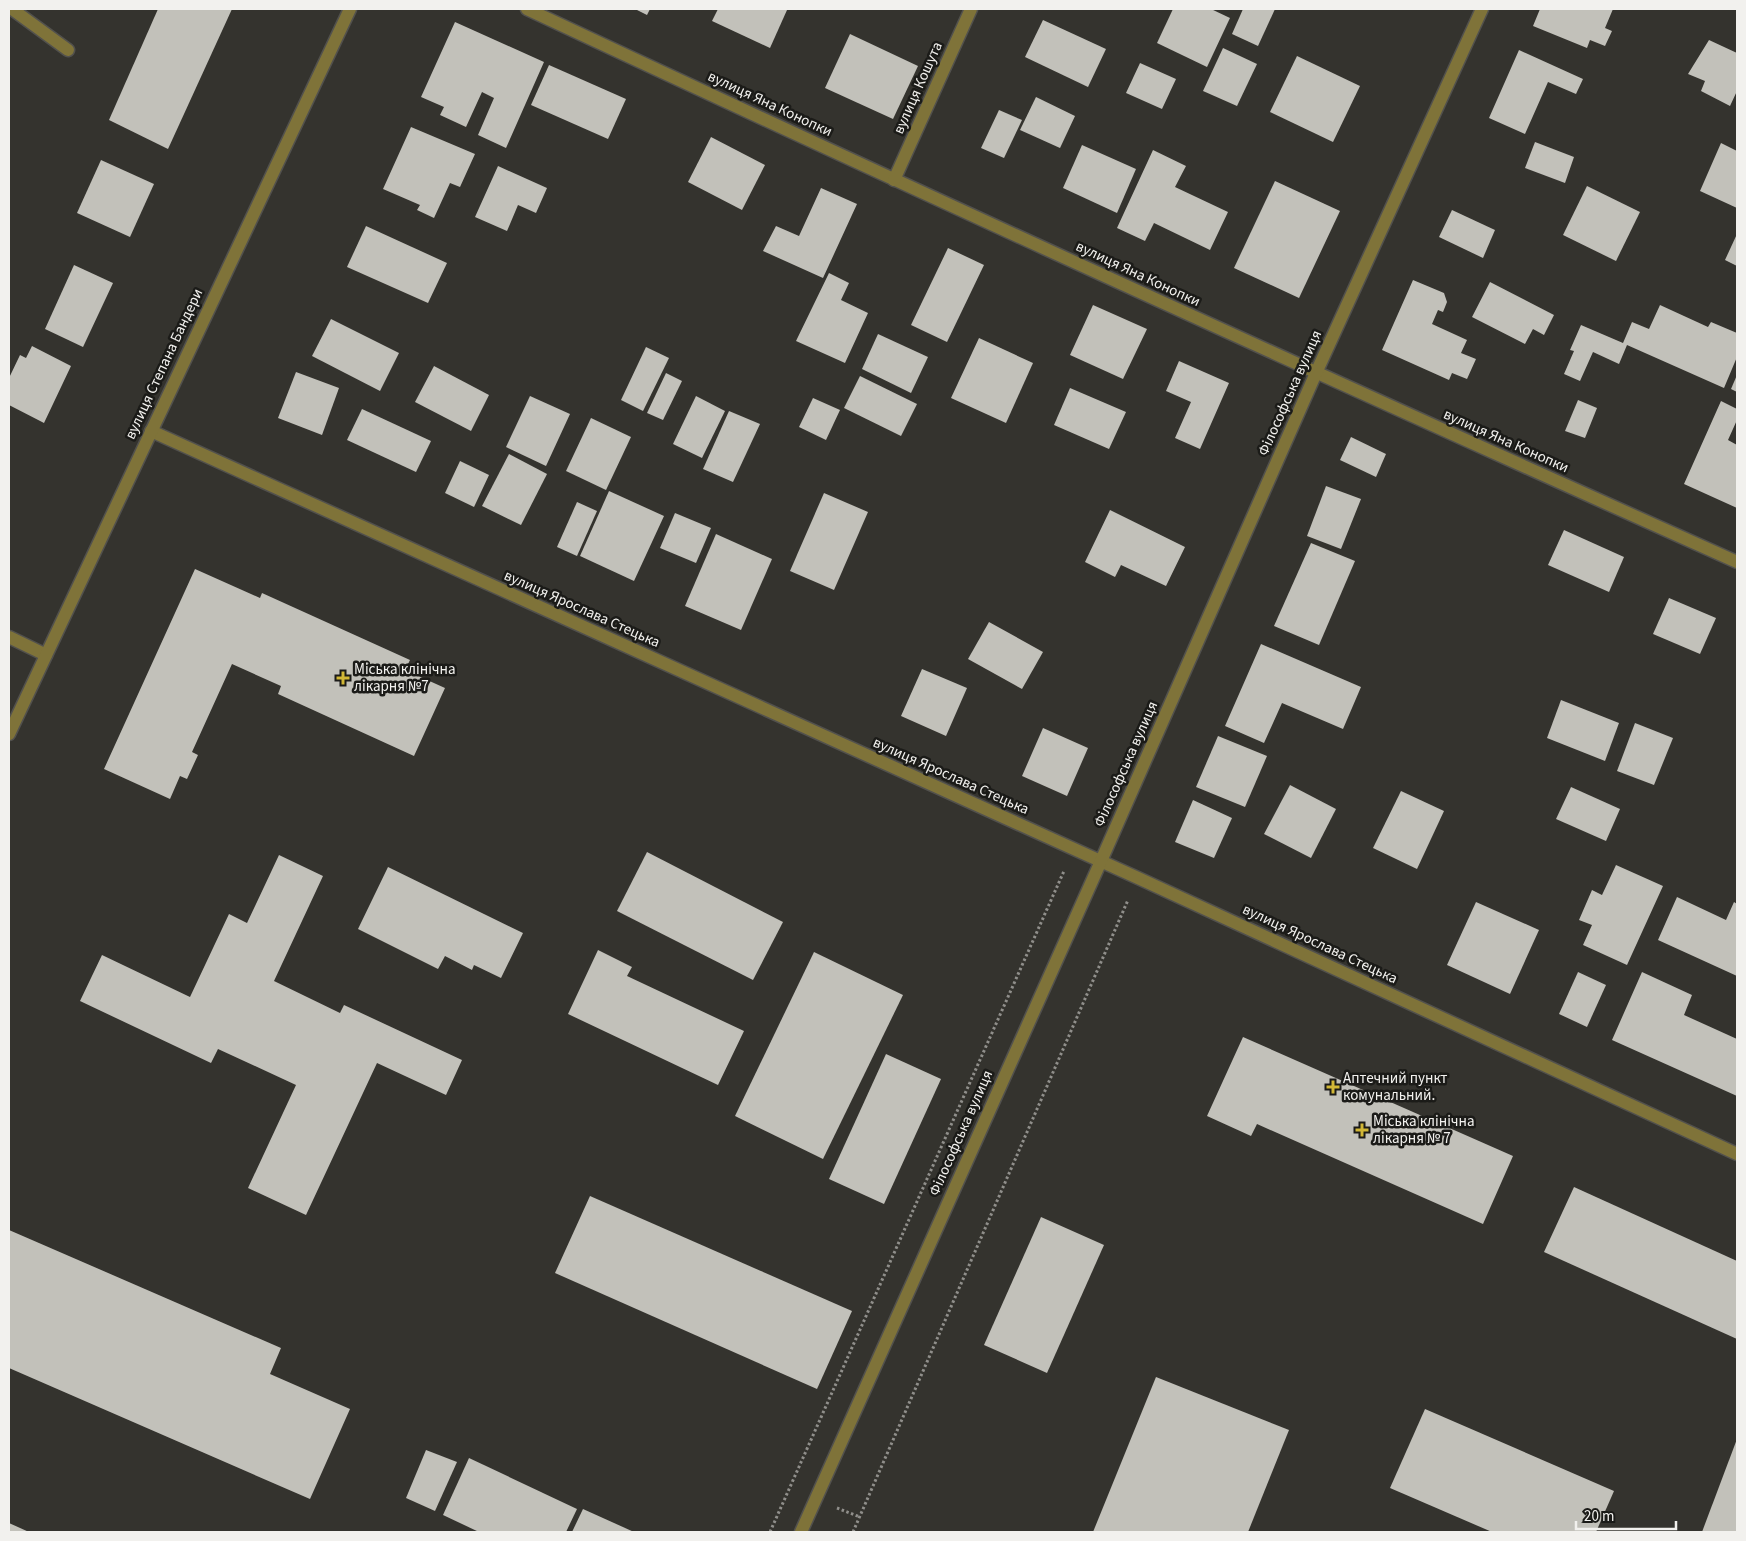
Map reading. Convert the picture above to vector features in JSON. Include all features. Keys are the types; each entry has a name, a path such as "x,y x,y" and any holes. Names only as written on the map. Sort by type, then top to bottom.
{"street":[{"path":"12,9 68,50"},
{"name":"вулиця Степана Бандери","path":"9,734 350,9"},
{"name":"вулиця Яна Конопки","path":"527,9 894,180 1316,373 1737,562"},
{"name":"вулиця Кошута","path":"894,180 971,9"},
{"name":"Філософська вулиця","path":"801,1532 1101,862 1316,373 1482,9"},
{"name":"вулиця Ярослава Стецька","path":"150,431 1138,878 1737,1154"},
{"path":"9,637 46,655"}],"path":[{"path":"770,1532 1074,849"},
{"path":"853,1532 1138,878"}],"building":[{"path":"158,9 232,9 168,149 109,120"},
{"path":"635,9 650,9 647,15"},
{"path":"718,9 787,10 770,48 712,21"},
{"path":"1173,9 1211,9 1230,18 1207,67 1157,43"},
{"path":"1243,9 1275,9 1258,46 1232,34"},
{"path":"1540,9 1613,9 1605,28 1612,31 1605,46 1590,40 1587,48 1533,26"},
{"path":"1043,20 1106,49 1088,87 1025,57"},
{"path":"455,22 544,62 506,148 478,135 494,98 482,92 466,127 440,115 444,107 421,97"},
{"path":"850,34 918,66 893,119 825,88"},
{"path":"1709,40 1737,53 1737,91 1730,106 1701,91 1705,81 1688,74"},
{"path":"1223,48 1257,64 1237,106 1203,91"},
{"path":"1519,50 1583,79 1576,94 1548,82 1525,134 1489,118"},
{"path":"1297,56 1360,86 1333,142 1270,112"},
{"path":"1140,63 1176,79 1162,109 1126,93"},
{"path":"549,65 626,99 608,139 531,105"},
{"path":"1036,97 1075,116 1060,148 1020,130"},
{"path":"999,110 1022,120 1004,158 981,148"},
{"path":"411,127 475,154 460,187 450,183 434,218 417,210 420,205 383,189"},
{"path":"711,137 765,165 742,210 688,182"},
{"path":"1535,142 1574,157 1565,183 1525,168"},
{"path":"1721,143 1737,151 1737,208 1700,191"},
{"path":"1082,145 1136,169 1117,213 1063,188"},
{"path":"1153,150 1186,166 1175,187 1228,212 1210,250 1154,223 1145,241 1117,228"},
{"path":"101,160 154,184 130,237 77,213"},
{"path":"498,166 547,188 536,213 518,205 507,231 475,217"},
{"path":"1275,181 1340,211 1299,298 1234,268"},
{"path":"1587,186 1640,212 1616,261 1563,235"},
{"path":"821,188 857,204 823,278 763,251 776,226 799,236"},
{"path":"1452,210 1495,230 1483,258 1439,237"},
{"path":"366,226 447,263 428,303 347,267"},
{"path":"1737,234 1737,266 1725,260"},
{"path":"948,248 984,265 947,342 911,325"},
{"path":"74,265 113,283 83,347 45,329"},
{"path":"829,273 849,283 841,300 868,313 845,363 796,341"},
{"path":"1413,280 1444,293 1447,302 1443,312 1438,310 1432,324 1467,340 1461,353 1476,359 1467,379 1452,373 1449,380 1382,350"},
{"path":"1490,282 1554,315 1544,335 1533,329 1525,344 1472,317"},
{"path":"1093,305 1147,329 1123,379 1070,355"},
{"path":"1660,305 1708,327 1711,322 1737,333 1737,357 1724,388 1627,345 1619,364 1593,352 1580,381 1564,374 1574,351 1570,350 1581,325 1623,343 1632,322 1649,329"},
{"path":"331,319 399,353 380,391 312,356"},
{"path":"878,334 928,357 911,393 862,369"},
{"path":"979,338 1033,363 1006,423 951,398"},
{"path":"32,346 71,366 44,423 9,405 9,378 20,355 26,358"},
{"path":"646,347 669,358 643,411 621,400"},
{"path":"1179,361 1229,383 1200,449 1175,438 1191,402 1166,391"},
{"path":"434,366 489,395 471,431 415,402"},
{"path":"296,372 339,388 322,435 278,418"},
{"path":"666,373 682,381 663,420 647,413"},
{"path":"1737,375 1737,392 1731,389"},
{"path":"860,376 917,404 901,436 844,408"},
{"path":"1070,388 1126,412 1109,449 1054,425"},
{"path":"530,396 570,414 546,466 506,447"},
{"path":"696,396 725,411 702,458 673,444"},
{"path":"813,398 840,410 826,440 799,427"},
{"path":"1578,400 1597,408 1585,438 1565,431"},
{"path":"1721,401 1737,409 1737,420 1728,440 1737,445 1737,508 1684,484"},
{"path":"362,409 431,441 416,472 347,440"},
{"path":"729,411 760,424 733,482 703,469"},
{"path":"591,418 631,437 606,490 566,471"},
{"path":"1351,437 1386,454 1376,477 1340,460"},
{"path":"509,454 547,474 521,525 482,506"},
{"path":"460,461 489,475 474,507 445,493"},
{"path":"1326,486 1361,499 1341,549 1307,536"},
{"path":"609,491 664,516 634,581 580,556"},
{"path":"824,493 868,512 834,590 790,571"},
{"path":"577,502 597,511 577,556 557,547"},
{"path":"1110,510 1185,547 1166,586 1121,565 1115,577 1085,562"},
{"path":"675,513 711,528 696,563 660,548"},
{"path":"1564,530 1624,557 1609,592 1548,565"},
{"path":"716,534 772,559 741,630 685,606"},
{"path":"1311,543 1355,561 1319,645 1274,626"},
{"name":"Міська клінічна лікарня №7","path":"195,569 260,598 262,593 410,660 405,670 445,688 414,756 278,694 281,686 232,664 192,752 198,755 187,779 180,776 170,799 104,769"},
{"path":"1669,598 1716,618 1700,654 1653,634"},
{"path":"989,622 1043,652 1022,689 968,659"},
{"path":"1261,644 1361,687 1343,729 1282,703 1264,743 1225,726"},
{"path":"922,669 967,688 946,736 901,716"},
{"path":"1561,700 1619,723 1605,761 1547,738"},
{"path":"1635,723 1673,738 1654,785 1617,771"},
{"path":"1043,728 1088,748 1067,796 1022,776"},
{"path":"1218,736 1267,756 1245,807 1196,787"},
{"path":"1290,785 1336,809 1311,858 1264,834"},
{"path":"1571,787 1620,809 1606,841 1556,819"},
{"path":"1401,791 1444,811 1417,869 1373,848"},
{"path":"1193,800 1232,818 1214,858 1175,842"},
{"path":"647,852 783,922 753,980 617,911"},
{"path":"279,855 323,876 274,981 340,1013 344,1005 462,1060 446,1095 377,1063 306,1215 248,1188 296,1085 218,1049 211,1063 80,1001 102,955 190,997 229,914 247,923"},
{"path":"1616,865 1663,886 1627,965 1583,945 1592,925 1579,920 1592,890 1602,895"},
{"path":"388,867 523,933 501,978 474,965 472,970 445,956 438,969 358,929"},
{"path":"1677,897 1726,920 1734,902 1737,904 1737,976 1658,940"},
{"path":"1476,902 1539,930 1510,994 1447,965"},
{"path":"598,950 632,967 627,976 744,1031 718,1085 568,1014"},
{"path":"814,952 903,995 823,1159 735,1116"},
{"path":"1578,972 1606,985 1587,1027 1559,1014"},
{"path":"1642,972 1692,995 1684,1015 1737,1039 1737,1096 1612,1040"},
{"name":"Міська клінічна лікарня № 7","path":"1243,1037 1513,1156 1483,1224 1257,1124 1251,1136 1207,1116"},
{"path":"886,1054 941,1079 884,1204 829,1179"},
{"path":"1574,1187 1737,1261 1737,1339 1544,1252"},
{"path":"590,1196 852,1311 817,1389 555,1273"},
{"path":"1041,1217 1104,1245 1047,1373 984,1345"},
{"path":"9,1230 281,1348 270,1374 350,1409 310,1499 9,1368"},
{"path":"1156,1377 1289,1430 1248,1532 1093,1532"},
{"path":"1425,1409 1614,1491 1596,1532 1492,1532 1390,1488"},
{"path":"1737,1439 1737,1532 1702,1532"},
{"path":"426,1450 457,1462 435,1511 406,1498"},
{"path":"469,1458 577,1509 566,1532 479,1532 443,1515"},
{"path":"583,1509 634,1532 572,1532"},
{"path":"9,1523 29,1532 9,1532"}],"place":[{"name":"Міська клінічна лікарня №7","path":"343,678"},
{"name":"Аптечний пункт комунальний.","path":"1333,1087"},
{"name":"Міська клінічна лікарня № 7","path":"1362,1130"}]}
